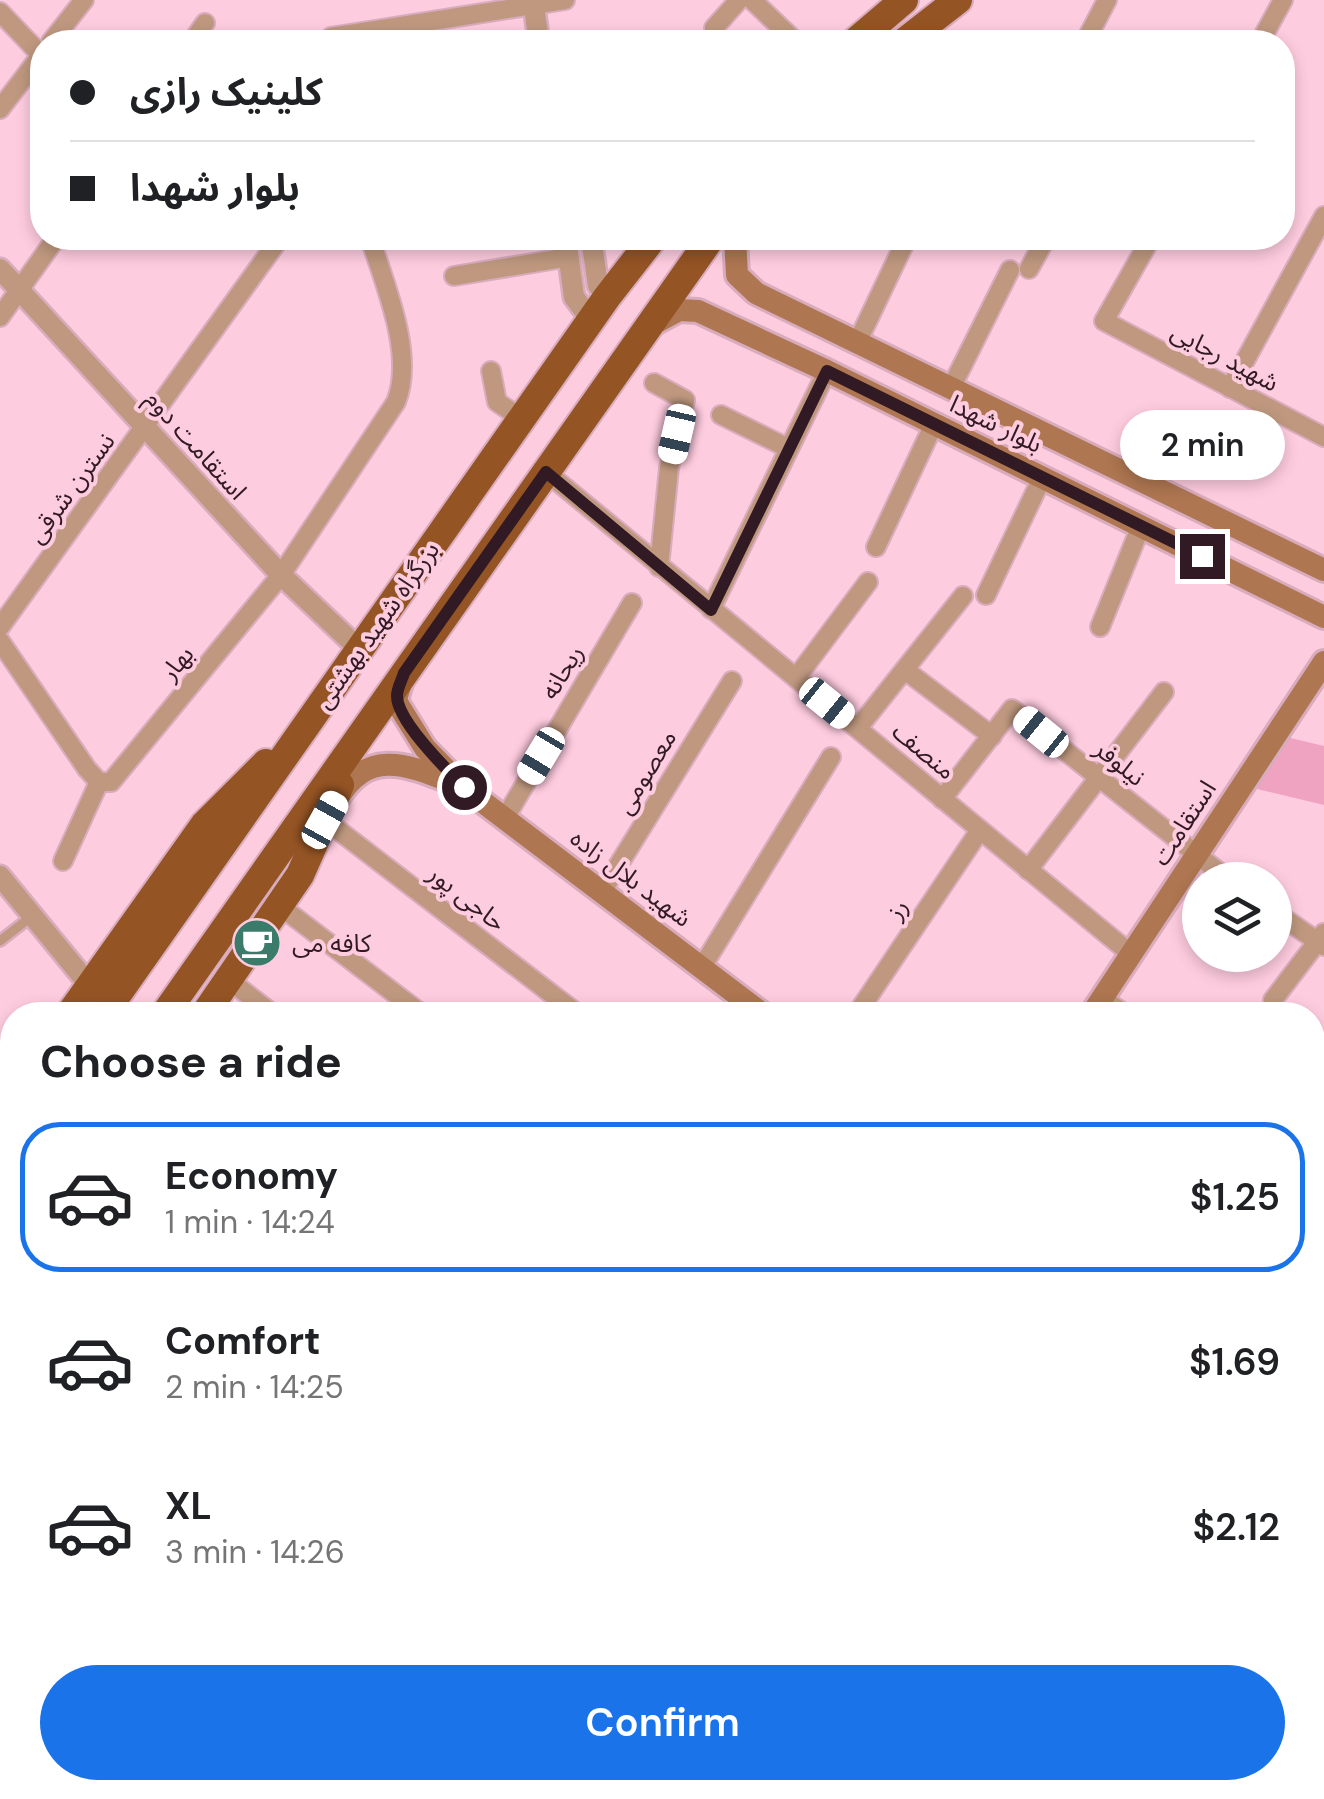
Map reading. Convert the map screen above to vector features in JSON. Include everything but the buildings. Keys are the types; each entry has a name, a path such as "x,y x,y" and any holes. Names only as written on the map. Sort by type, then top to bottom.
{"highway":[{"path":"870,30 904,0"},
{"path":"919,30 958,0"},
{"name":"بزرگراه شهید بهشتی","path":"112,1002 599,309 645,250"},
{"name":"بزرگراه شهید بهشتی","path":"173,1002 702,250"},
{"path":"78,1002 214,813 304,728"},
{"path":"213,1002 304,868 364,732"}],"main road":[{"name":"بلوار شهدا","path":"736,250 737,275 746,286 1324,570"},
{"name":"بلوار شهدا","path":"643,334 669,314 698,311 1324,616"},
{"name":"استقامت","path":"1099,1002 1324,662"},
{"name":"شهید بلال زاده","path":"404,673 396,699 399,706 426,748 464,787 747,1002"},
{"name":"شهید بلال زاده","path":"325,820 345,787 362,772 383,763 414,767 464,787"}],"street":[{"path":"60,30 84,0"},
{"path":"371,30 564,0"},
{"path":"714,28 739,0"},
{"path":"752,0 783,30"},
{"path":"1091,30 1107,0"},
{"path":"1267,30 1284,0"},
{"path":"533,2 537,30"},
{"path":"0,12 30,43"},
{"path":"200,30 205,23"},
{"path":"0,109 30,70"},
{"path":"1230,388 1324,216"},
{"path":"0,317 48,250"},
{"name":"نسترن شرقی","path":"0,627 272,250"},
{"name":"بهار","path":"64,860 105,782 281,575 396,402 403,384 396,318 374,250"},
{"path":"454,276 555,250"},
{"path":"567,250 574,298 599,309 593,250"},
{"path":"857,343 901,250"},
{"path":"951,388 1020,270 1036,250"},
{"name":"شهید رجایی","path":"1144,250 1104,322 1324,437"},
{"name":"استقامت دوم","path":"0,269 281,575 360,650"},
{"path":"491,371 498,402 522,419"},
{"path":"711,610 827,371"},
{"path":"654,384 685,400 669,468 659,566"},
{"path":"721,415 788,448"},
{"path":"876,548 934,424"},
{"name":"منصف","path":"546,472 1131,954"},
{"path":"986,595 1042,478"},
{"path":"1100,627 1141,526"},
{"path":"796,678 868,582"},
{"path":"858,728 962,596"},
{"name":"ریحانه","path":"505,818 632,603"},
{"path":"0,641 105,782"},
{"path":"904,670 992,736 942,799"},
{"name":"معصومی","path":"604,890 732,680"},
{"path":"1028,870 1164,692"},
{"name":"نیلوفر","path":"992,736 1012,709 1204,862"},
{"path":"702,967 831,757"},
{"name":"حاجی پور","path":"325,820 561,1002"},
{"name":"رز","path":"865,1002 980,830"},
{"path":"0,876 90,986"},
{"path":"280,906 406,1002"},
{"path":"1272,1000 1322,940 1292,922"},
{"path":"228,980 257,1002"}],"lane":[{"path":"0,942 32,916"}],"shaded area":[{"path":"1286,737 1324,746 1324,805 1257,789"}],"place":[{"name":"کافه می","path":"257,943"}],"route":[{"path":"464,787 426,748 399,706 398,688 404,673 546,472 711,610 827,371 1202,556"}]}
